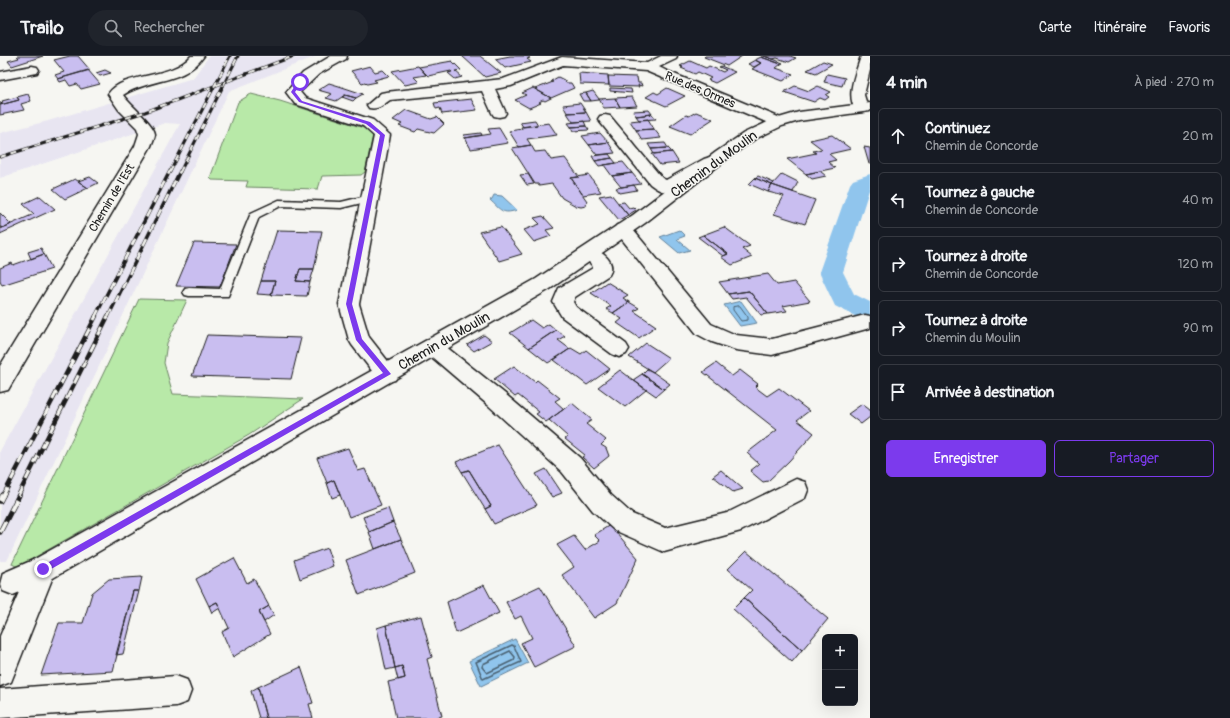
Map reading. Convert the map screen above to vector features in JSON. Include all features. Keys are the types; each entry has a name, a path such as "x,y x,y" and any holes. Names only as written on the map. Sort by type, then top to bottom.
{"street":[{"name":"Chemin de l'Est","path":"0,384 143,146 147,134 144,126 124,107 116,94 125,86 146,79 170,74 189,66 198,56"},
{"path":"649,67 671,56"},
{"path":"866,108 857,95 867,56"},
{"path":"328,58 300,82 293,92 300,101 368,123 382,135 349,304 359,340 387,374"},
{"name":"Rue des Ormes","path":"374,105 386,96 506,83 557,58 649,67 662,74 778,122"},
{"path":"0,76 32,70"},
{"path":"487,86 499,113"},
{"name":"Chemin du Moulin","path":"13,582 43,569 543,284 590,254 729,151 761,130 778,122 806,116 866,108"},
{"path":"605,119 656,181 664,187 729,151"},
{"path":"624,229 704,329 713,336 760,346 772,347 864,322"},
{"path":"590,254 600,260 602,271 566,293 564,302 569,312 619,349"},
{"path":"433,347 496,398 571,465 602,503 623,522 664,540 732,523 796,490"},
{"path":"0,671 43,569"},
{"path":"0,704 176,691"}],"lane":[{"path":"189,292 224,292 255,215 279,203 340,204 370,198"}],"shaded area":[{"path":"209,56 317,56 229,91 7,561 0,561 0,451 180,124 165,123 0,178 0,133 48,121 193,78"}],"green space":[{"path":"251,94 280,101 370,130 373,135 365,172 361,175 322,176 318,189 246,187 248,181 212,180 210,178 238,102"},
{"path":"139,299 187,300 167,343 164,363 173,394 303,399 249,435 18,567 12,564"}],"water":[{"path":"494,195 502,196 517,210 508,212 502,211 490,200"},
{"path":"679,230 685,236 677,239 690,250 679,253 660,237"},
{"path":"741,301 757,323 740,326 724,305"},
{"path":"515,639 528,663 481,686 469,661"}],"building":[{"path":"17,56 43,56 12,66 8,61 19,58"},
{"path":"70,56 78,56 90,70 58,79 55,75 64,72 54,60"},
{"path":"462,56 480,56 501,73 485,77"},
{"path":"510,56 527,56 530,58 527,59 531,62 505,68 495,59"},
{"path":"742,56 727,66 704,57"},
{"path":"764,56 783,63 781,64 761,57"},
{"path":"764,56 790,56 796,58 789,62"},
{"path":"761,57 781,64 776,68 793,74 783,81 752,69 761,63 755,60"},
{"path":"755,60 761,63 754,67 748,64"},
{"path":"452,61 461,70 455,71 462,77 455,79 448,73 452,72 451,71 428,76 419,67"},
{"path":"690,61 706,68 709,66 723,72 726,70 719,67 721,66 735,72 715,83 708,80 711,78 698,72 695,74 681,68 683,67 680,66"},
{"path":"823,61 832,64 816,73 807,70"},
{"path":"370,66 375,72 383,70 389,76 374,80 377,82 367,84 365,82 362,83 351,71"},
{"path":"418,66 426,75 414,77 419,82 405,85 392,71"},
{"path":"88,70 100,84 81,89 77,84 70,86 66,80 60,82 58,79"},
{"path":"105,70 111,73 100,76 96,73"},
{"path":"579,73 608,75 609,85 580,84"},
{"path":"827,74 845,78 842,86 824,82"},
{"path":"608,76 637,77 638,83 641,83 642,86 609,86"},
{"path":"558,77 566,83 571,83 574,88 551,98 535,89 553,82 551,81"},
{"path":"329,83 363,94 356,98 345,95 336,101 326,98 332,94 318,90"},
{"path":"795,86 809,91 818,86 831,92 826,95 829,97 825,100 820,98 814,102 784,92"},
{"path":"533,88 551,98 545,101 543,100 539,102 541,103 529,108 515,100 526,95 522,93"},
{"path":"610,88 631,89 632,93 610,91"},
{"path":"667,88 685,96 666,106 646,97 654,92 658,94"},
{"path":"593,91 599,100 591,101 586,93"},
{"path":"586,93 591,101 583,101 579,94"},
{"path":"28,94 31,101 21,104 24,110 0,115 0,105 19,100 17,97"},
{"path":"345,95 356,98 353,101 342,97"},
{"path":"17,97 19,100 0,105 0,103 3,102 2,101"},
{"path":"632,97 637,106 620,107 615,98"},
{"path":"615,98 620,107 604,108 599,99"},
{"path":"471,99 477,110 442,114 440,108 436,109 434,103"},
{"path":"580,103 586,112 567,113 563,105"},
{"path":"406,110 431,119 437,117 444,124 434,133 418,129 415,132 399,126 402,124 393,120"},
{"path":"649,110 652,114 636,116 633,111"},
{"path":"586,112 591,121 573,122 567,113"},
{"path":"696,112 713,119 690,134 670,126 686,115 689,116"},
{"path":"652,114 656,119 639,120 636,116"},
{"path":"648,119 654,129 636,130 630,121"},
{"path":"535,120 538,125 523,127 520,122"},
{"path":"584,121 586,126 571,127 568,123"},
{"path":"549,123 557,135 527,139 531,145 519,147 509,131 522,129 521,127"},
{"path":"586,126 589,130 573,131 571,127"},
{"path":"499,128 508,143 471,149 465,138 491,134 488,129"},
{"path":"654,129 661,138 642,140 636,130"},
{"path":"481,133 482,135 465,138 464,135"},
{"path":"600,133 608,142 589,145 582,136"},
{"path":"832,135 851,149 829,154 836,160 828,162 835,168 806,174 787,159 816,153 813,151 822,149 810,140"},
{"path":"608,142 615,153 597,155 589,145"},
{"path":"665,143 668,148 651,149 648,144"},
{"path":"531,145 535,152 545,151 551,160 565,158 579,177 571,178 587,201 586,206 576,206 562,198 552,184 539,186 538,184 535,184 512,148"},
{"path":"864,147 870,148 870,164 869,164"},
{"path":"668,148 672,152 654,154 651,149"},
{"path":"672,152 679,163 660,165 652,154"},
{"path":"609,154 612,158 595,161 592,156"},
{"path":"612,158 616,163 599,166 595,161"},
{"path":"623,162 632,173 612,176 604,165"},
{"path":"820,171 826,176 812,179 806,174"},
{"path":"632,173 641,184 621,187 612,176"},
{"path":"528,174 534,184 527,185 520,175"},
{"path":"782,174 798,182 793,192 772,185"},
{"path":"589,175 601,192 583,195 571,178"},
{"path":"758,176 774,183 772,185 755,178"},
{"path":"90,177 98,183 88,188 78,181"},
{"path":"755,178 772,185 768,192 749,184"},
{"path":"75,179 88,188 65,199 53,189"},
{"path":"634,185 637,190 620,193 616,188"},
{"path":"772,185 815,200 805,224 774,214 784,196 768,192"},
{"path":"611,194 628,215 619,220 599,196"},
{"path":"40,196 55,209 0,234 0,229 34,214 23,204"},
{"path":"624,202 629,208 633,207 636,210 628,215 618,203"},
{"path":"0,213 11,224 10,225 2,228 0,226"},
{"path":"543,216 554,228 546,230 551,236 534,242 524,230 540,224 534,218"},
{"path":"501,227 522,254 499,261 479,232"},
{"path":"724,227 750,246 742,249 752,257 732,265 721,257 728,254 703,235"},
{"path":"277,230 322,231 314,269 300,269 296,281 310,282 307,296 271,295 275,281 261,281"},
{"path":"703,235 728,254 723,256 698,237"},
{"path":"194,243 236,244 220,287 176,286"},
{"path":"41,248 44,254 31,259 28,252"},
{"path":"44,254 52,269 2,285 0,280 0,268"},
{"path":"300,269 314,269 310,282 296,281"},
{"path":"768,274 777,285 794,282 810,301 783,306 787,311 768,314 749,291 728,294 719,282"},
{"path":"261,281 275,281 271,295 257,294"},
{"path":"607,282 628,295 623,298 629,302 613,313 606,309 611,306 591,293"},
{"path":"749,291 768,314 761,315 746,297 732,299 728,294"},
{"path":"629,302 639,308 634,311 656,326 639,338 617,323 622,319 613,313"},
{"path":"531,320 542,328 549,324 556,330 529,348 510,333"},
{"path":"556,330 565,336 558,340 570,349 548,363 529,348"},
{"path":"207,335 301,338 291,379 192,376"},
{"path":"484,335 492,341 474,351 467,345"},
{"path":"646,343 669,358 653,372 629,357"},
{"path":"571,348 581,354 586,350 610,369 587,385 554,360"},
{"path":"716,363 732,376 740,370 758,384 755,387 767,396 779,388 809,411 797,420 814,433 789,461 768,481 763,482 750,471 759,464 747,453 777,430 703,372"},
{"path":"514,366 535,382 537,380 560,398 555,401 564,409 546,422 536,414 539,412 518,395 515,397 494,379"},
{"path":"647,369 670,384 664,389 642,374"},
{"path":"620,370 646,390 625,407 598,387"},
{"path":"642,374 664,389 656,396 633,380"},
{"path":"572,403 592,420 586,424 606,440 601,445 606,448 609,456 594,468 582,457 585,455 565,439 568,437 549,420"},
{"path":"862,404 870,410 870,417 861,424 848,414"},
{"path":"498,445 537,505 494,524 485,509 491,506 469,470 462,472 456,462"},
{"path":"348,448 358,471 365,469 381,505 349,517 334,480 327,483 317,458"},
{"path":"546,469 562,493 552,497 536,474"},
{"path":"469,470 491,506 485,509 462,472"},
{"path":"721,470 743,489 733,492 713,476"},
{"path":"334,480 340,495 332,498 327,483"},
{"path":"388,508 393,522 369,532 363,517"},
{"path":"393,522 401,539 375,549 369,532"},
{"path":"610,525 638,558 617,603 594,618 562,575 574,567 557,545 574,536 585,550 600,541 594,535"},
{"path":"401,539 415,573 359,595 346,560"},
{"path":"327,548 333,566 300,579 294,560"},
{"path":"746,551 828,619 802,650 744,598 752,590 728,569"},
{"path":"234,558 247,583 254,579 269,606 259,612 270,634 233,657 222,632 229,628 217,602 209,606 196,579"},
{"path":"142,577 139,591 133,591 113,671 41,675 59,623 83,623 92,593 109,579"},
{"path":"484,585 499,613 456,633 447,602"},
{"path":"540,586 576,646 534,667 521,643 532,638 521,616 515,619 506,602"},
{"path":"133,591 139,591 123,654 116,655"},
{"path":"744,598 802,650 792,662 733,609"},
{"path":"217,602 220,608 212,613 209,606"},
{"path":"269,606 274,615 264,622 259,612"},
{"path":"421,616 432,657 427,659 442,716 435,718 396,718 388,682 405,678 402,666 395,668 386,625"},
{"path":"386,625 395,668 386,670 377,628"},
{"path":"402,666 405,678 398,680 395,668"},
{"path":"301,667 313,703 309,704 313,718 266,718 258,687"},
{"path":"258,687 266,718 259,718 251,691"}],"waterway":[{"path":"870,180 860,184 831,272 844,300 870,313"}],"railway":[{"path":"215,86 230,56"},
{"path":"225,82 238,56"},
{"path":"225,82 294,56"},
{"path":"180,172 225,82"},
{"path":"215,86 225,82"},
{"path":"0,157 145,112 215,86"},
{"path":"170,172 215,86"},
{"path":"95,317 170,171"},
{"path":"108,317 180,171"},
{"path":"3,496 96,316"},
{"path":"18,496 108,316"},
{"path":"0,501 3,495"},
{"path":"0,532 19,495"}],"route":[{"path":"43,569 387,374 359,340 349,304 382,135 368,123 300,101 293,92 300,82"}]}
